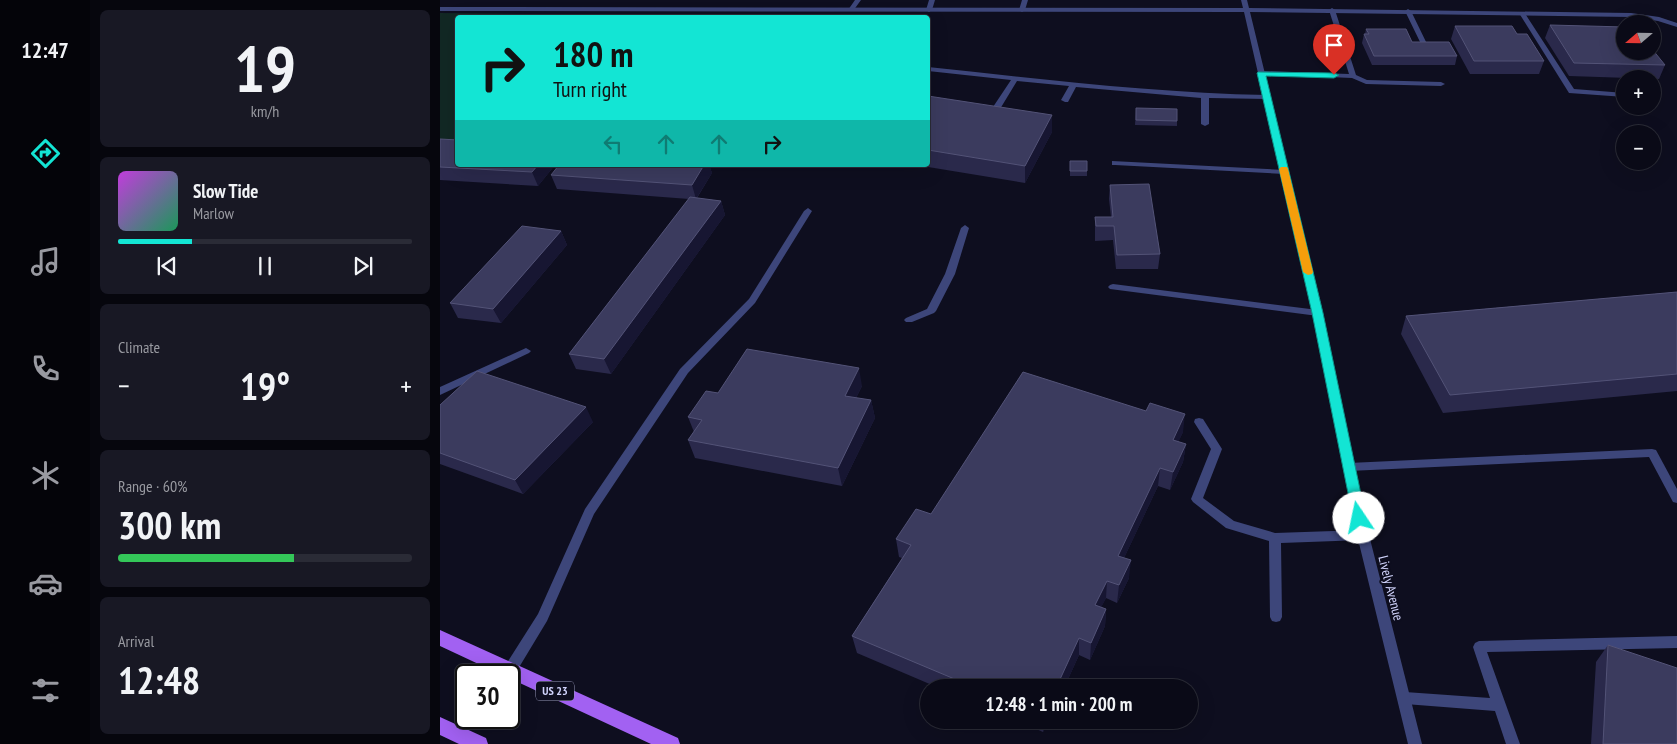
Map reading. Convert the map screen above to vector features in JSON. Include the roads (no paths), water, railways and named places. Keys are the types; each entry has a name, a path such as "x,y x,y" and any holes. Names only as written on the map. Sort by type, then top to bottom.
{"main road":[{"name":"US 23","path":"440,638 497,664"},
{"name":"US 23","path":"520,675 671,744"},
{"path":"440,726 479,744"}],"street":[{"path":"851,10 858,0"},
{"path":"929,10 932,0"},
{"path":"1022,10 1025,0"},
{"name":"Lively Avenue","path":"1244,0 1318,313 1363,535 1416,744"},
{"path":"440,9 1332,10 1630,15 1659,19 1677,25"},
{"path":"1332,10 1353,76"},
{"path":"1408,11 1425,46"},
{"path":"1522,13 1572,90 1616,94"},
{"path":"930,69 1205,96 1267,97"},
{"path":"1261,73 1353,76 1366,82 1441,84"},
{"path":"997,108 1016,78"},
{"path":"1066,100 1074,84"},
{"path":"1205,96 1205,124"},
{"path":"1115,163 1284,172"},
{"path":"514,664 543,617 589,512 684,371 752,301 808,211"},
{"path":"909,320 931,311 950,274 965,228"},
{"path":"1113,287 1318,313"},
{"path":"440,391 526,351"},
{"path":"1199,422 1217,449 1197,499 1230,525 1275,538 1363,535"},
{"path":"1349,467 1652,453 1677,499"},
{"path":"1275,538 1276,617"},
{"path":"1513,744 1479,647 1677,642"},
{"path":"1405,698 1500,705"}]}
